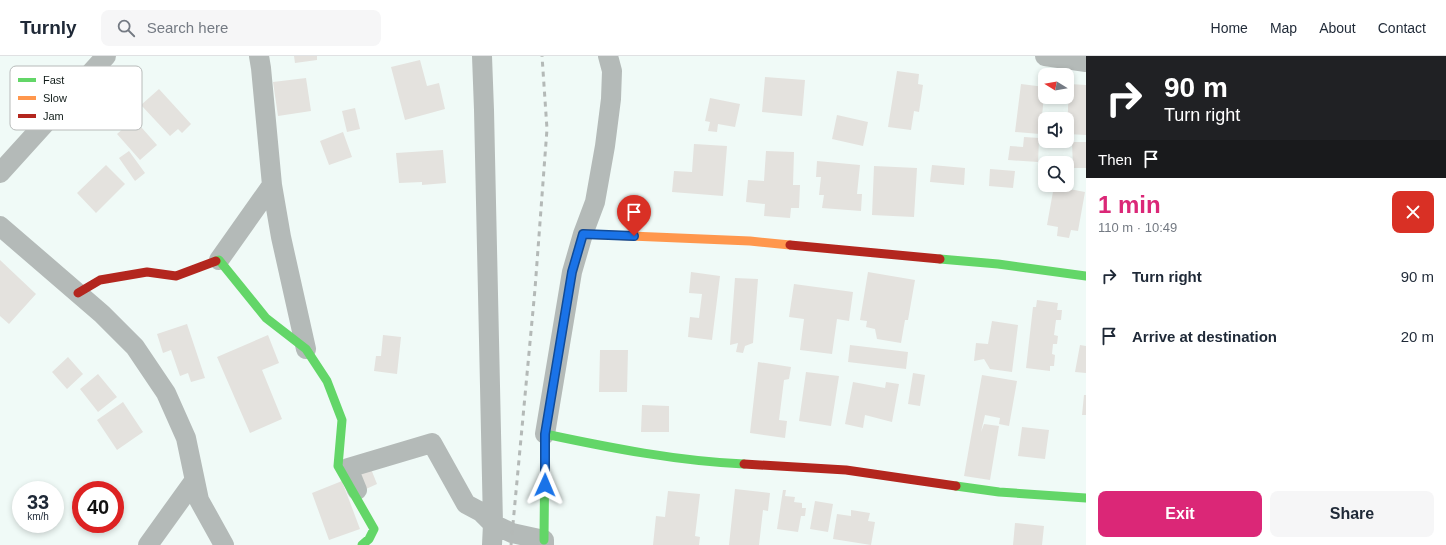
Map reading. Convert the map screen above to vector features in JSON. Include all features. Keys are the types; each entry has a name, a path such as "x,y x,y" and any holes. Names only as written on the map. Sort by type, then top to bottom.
{"street":[{"path":"97,66 106,56"},
{"path":"259,56 272,185 281,237 306,350"},
{"path":"482,56 493,524 492,545"},
{"path":"362,545 369,539 374,529 348,468 432,443 466,504 481,512 493,524 512,533 544,542 545,434 572,272 583,234 595,202 605,146 611,99 612,71 608,56"},
{"path":"1045,56 1086,62"},
{"path":"0,173 39,130"},
{"path":"78,292 100,280 147,272 176,276 219,260 272,185"},
{"path":"0,226 78,292 135,347 166,393 186,438 199,500 224,545"},
{"path":"583,234 750,241 998,264 1086,276"},
{"path":"219,260 266,318 306,350 327,381 342,420 338,466 374,529"},
{"path":"545,434 611,448 700,462 846,470 1000,492 1086,498"},
{"path":"148,545 194,481"}],"building":[{"path":"294,56 317,56 317,60 295,63"},
{"path":"420,60 427,86 439,83 445,109 405,120 391,67"},
{"path":"897,71 919,74 918,84 923,85 919,112 914,111 911,130 888,127"},
{"path":"765,77 805,80 802,116 762,112"},
{"path":"306,78 311,111 278,116 273,82"},
{"path":"1021,84 1038,86 1038,104 1043,104 1042,112 1038,112 1038,134 1015,132"},
{"path":"1074,84 1086,85 1086,135 1074,134 1074,112 1068,112 1068,104 1074,104"},
{"path":"159,89 191,124 182,133 178,129 170,136 142,106 142,104"},
{"path":"710,98 740,104 735,127 718,124 717,132 708,131 710,122 705,121"},
{"path":"355,108 360,129 347,132 342,111"},
{"path":"837,115 868,122 863,146 832,139"},
{"path":"142,128 157,145 140,160 117,134 122,130 142,130"},
{"path":"343,132 352,157 329,165 320,141"},
{"path":"1024,137 1038,138 1038,162 1008,160 1010,146 1023,147"},
{"path":"1074,142 1086,142 1086,168 1074,168 1074,156 1073,156"},
{"path":"694,144 727,146 723,196 672,192 674,171 692,172"},
{"path":"443,150 446,183 422,185 422,182 399,183 396,153"},
{"path":"129,151 145,173 135,181 119,158"},
{"path":"766,151 794,152 793,185 800,185 799,208 791,208 790,218 764,216 765,204 746,202 748,180 764,181"},
{"path":"817,161 860,165 857,194 862,194 861,211 822,208 824,195 819,195 821,177 816,177"},
{"path":"106,165 125,184 96,213 77,193"},
{"path":"932,165 965,168 964,185 930,182"},
{"path":"874,166 917,168 914,217 872,215"},
{"path":"990,169 1015,171 1013,188 989,186"},
{"path":"1074,190 1085,192 1078,231 1071,230 1069,238 1057,236 1058,227 1047,225 1053,192 1074,192"},
{"path":"0,260 36,294 9,324 0,316"},
{"path":"691,272 720,276 712,340 688,337 690,317 699,318 702,294 689,293"},
{"path":"868,272 915,280 908,320 905,320 901,343 877,339 875,329 866,327 867,321 860,320"},
{"path":"735,278 758,279 753,343 745,346 743,353 736,352 738,343 730,345"},
{"path":"794,284 853,292 849,321 837,319 832,354 800,350 804,319 789,317"},
{"path":"1037,300 1058,303 1057,310 1062,310 1061,320 1056,320 1054,335 1058,336 1057,344 1053,344 1052,354 1055,355 1054,366 1050,366 1050,371 1026,368 1033,307 1036,307"},
{"path":"992,321 1018,325 1012,372 990,369 984,359 974,361 976,343 988,344"},
{"path":"187,324 205,378 191,382 188,373 180,376 171,350 163,353 157,334"},
{"path":"268,335 279,363 262,370 282,419 250,433 217,357"},
{"path":"383,335 401,337 397,374 374,371 376,356 381,356"},
{"path":"850,345 908,352 906,369 848,362"},
{"path":"1080,345 1086,346 1086,373 1075,372"},
{"path":"600,350 628,350 627,392 599,392"},
{"path":"68,357 83,374 67,389 52,372"},
{"path":"758,362 791,367 789,379 784,380 779,420 787,421 785,438 750,433"},
{"path":"806,372 839,376 831,426 799,421"},
{"path":"913,373 925,375 920,406 908,404"},
{"path":"98,374 117,397 98,412 80,389"},
{"path":"982,375 1017,381 1009,426 999,424 1000,418 985,415 981,432 984,424 999,426 990,480 964,476"},
{"path":"853,382 885,388 886,382 899,384 892,422 865,415 863,428 845,424"},
{"path":"1084,395 1086,395 1086,415 1082,415"},
{"path":"123,402 143,432 117,450 97,420"},
{"path":"642,405 669,406 669,432 641,432"},
{"path":"1022,427 1049,430 1045,459 1018,456"},
{"path":"371,469 377,484 366,489 360,474"},
{"path":"342,481 360,529 329,540 312,493"},
{"path":"735,489 770,493 768,511 763,510 759,545 729,545"},
{"path":"783,490 786,490 785,496 795,497 794,502 802,503 802,508 806,508 805,516 801,516 798,532 777,529"},
{"path":"668,491 700,494 695,536 700,537 699,545 653,545 656,516 665,517"},
{"path":"815,501 833,504 828,532 810,529"},
{"path":"851,510 870,513 868,521 875,522 871,545 833,539 837,514 851,516"},
{"path":"1015,523 1044,526 1042,545 1013,545"}],"railway":[{"path":"511,545 535,289 547,129 542,56"}],"traffic: fast":[{"path":"940,259 998,264 1086,276"},
{"path":"216,261 219,260 266,318 306,349 327,381 342,420 338,466 374,529 369,539 362,545"},
{"path":"544,540 545,434 619,449 669,457 744,464"},
{"path":"956,486 999,492 1086,498"}],"traffic: slow":[{"path":"583,234 750,241 790,245"}],"traffic: jam":[{"path":"790,245 940,259"},
{"path":"78,293 100,280 147,272 176,276 216,261"},
{"path":"744,464 846,470 956,486"}],"route":[{"path":"545,485 545,434 572,272 583,234 634,236"}]}
